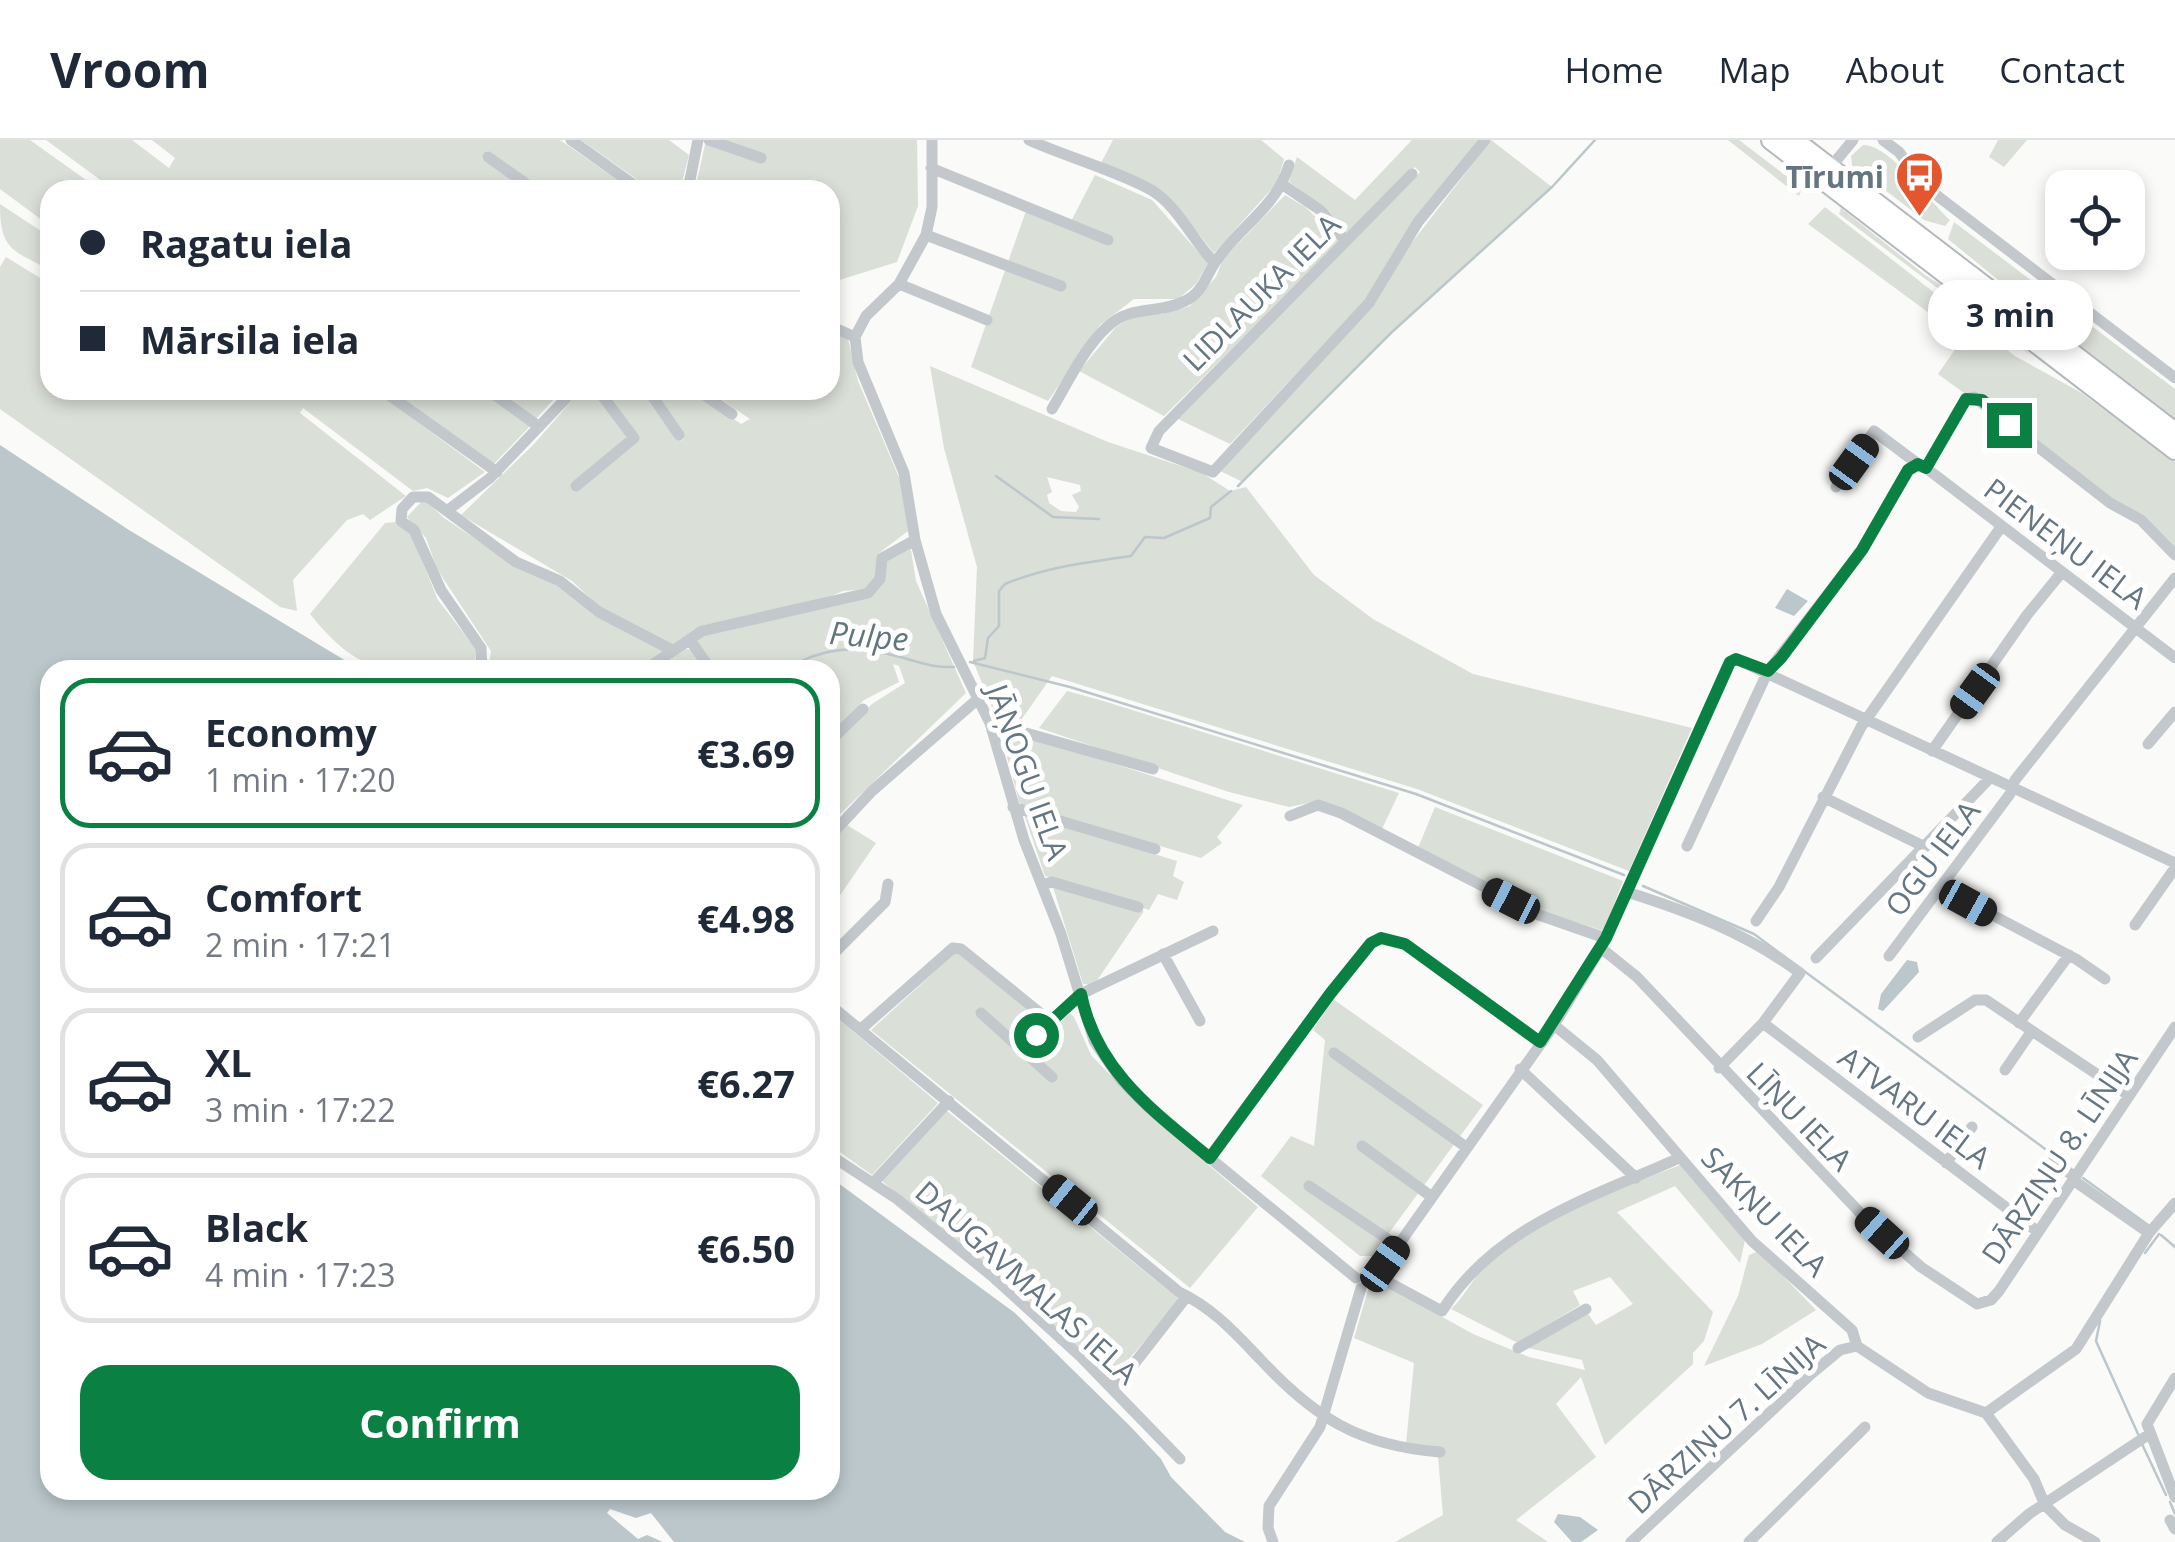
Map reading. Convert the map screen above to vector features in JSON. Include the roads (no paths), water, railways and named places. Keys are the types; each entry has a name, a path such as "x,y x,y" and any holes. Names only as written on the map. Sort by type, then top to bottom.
{"highway":[{"path":"1771,140 1826,174 2175,432"},
{"path":"1794,140 1826,174 2175,450"}],"street":[{"path":"571,140 627,180"},
{"path":"682,140 697,145 690,180"},
{"path":"709,140 761,158"},
{"path":"840,330 855,337 866,316 899,284 926,234 932,207 932,140"},
{"path":"1029,140 1152,191 1175,211 1194,242 1214,262"},
{"name":"LIDLAUKA IELA","path":"1412,174 1158,431 1151,448 1213,472 1369,303 1418,222 1484,140"},
{"path":"1826,174 1853,140"},
{"path":"1883,140 1899,152 1922,184 2175,378"},
{"path":"488,156 521,180"},
{"path":"1052,409 1109,324 1134,309 1174,306 1190,299 1210,278 1214,262 1283,185 1289,165"},
{"path":"932,168 1108,240"},
{"path":"1283,185 1320,210 1346,241"},
{"path":"926,234 1060,286"},
{"path":"899,284 988,320"},
{"name":"JĀŅOGU IELA","path":"855,337 858,362 904,473 915,540 944,632 990,723 1013,807 1081,994 1094,1041 1122,1080 1210,1158 1364,1280 1442,1310 1482,1262 1511,1238 1554,1211 1636,1178"},
{"path":"1687,846 1768,671 1862,550 1908,470 1922,466 1966,399 1982,400 2038,450 2110,503 2141,520 2175,555"},
{"path":"396,400 496,472"},
{"path":"502,400 538,426"},
{"path":"448,510 496,472 564,400"},
{"path":"576,486 634,438 606,400"},
{"path":"655,400 679,435"},
{"path":"712,400 732,414"},
{"name":"PIENEŅU IELA","path":"1836,487 1874,431 2175,658"},
{"path":"482,660 481,648 441,590 414,530 400,517 406,503 420,496 448,510 470,532 516,562 560,582 600,612 672,650"},
{"path":"1756,921 1779,887 1823,797 1868,719 2001,526"},
{"path":"658,660 716,626 868,593 880,580 882,558 915,540"},
{"path":"1932,751 2027,614 2062,572"},
{"name":"OGU IELA","path":"1889,956 1943,889 2012,788 2175,578"},
{"path":"690,640 704,660"},
{"path":"1274,1542 1267,1522 1272,1500 1313,1442 1364,1280 1398,1246 1554,1025 1603,943 1730,662 1736,659 1768,671 2175,866 2135,926"},
{"path":"840,821 979,698"},
{"path":"840,731 863,709"},
{"path":"2148,744 2175,712"},
{"path":"990,723 1153,769"},
{"path":"1816,958 1990,778"},
{"path":"1823,797 1925,848"},
{"path":"1290,816 1318,806 1341,813 1539,915 1603,943"},
{"path":"1013,807 1156,849"},
{"path":"1042,884 1052,882 1138,908"},
{"path":"840,947 884,902 888,884"},
{"path":"1943,889 2069,955 2105,979"},
{"path":"1627,892 1666,902 1729,928 1800,973 1762,1023 1719,1068"},
{"path":"1022,1050 1081,994 1212,931"},
{"path":"1210,1158 1330,994 1371,943 1381,938 1405,944 1540,1042"},
{"name":"LĪŅU IELA","path":"1603,943 1866,1220 1921,1267 1977,1304"},
{"path":"862,1030 954,948 961,949 1050,1021"},
{"path":"1162,954 1200,1022"},
{"path":"2019,1023 2069,955"},
{"path":"1918,1037 1976,1000 1986,1000 2128,1095"},
{"path":"840,1013 1187,1296 1202,1302 1343,1430 1388,1447 1440,1452"},
{"path":"981,1013 1052,1077"},
{"name":"ATVARU IELA","path":"1762,1023 2038,1230"},
{"name":"SAKŅU IELA","path":"1554,1025 1597,1060 1752,1241 1852,1330 1858,1346 1928,1392 1986,1413"},
{"name":"DĀRZIŅU 8. LĪNIJA","path":"1977,1304 1991,1300 2000,1290 2175,1027"},
{"path":"2005,1070 2031,1032"},
{"path":"1334,1053 1466,1147"},
{"path":"1520,1069 1636,1178 1680,1158"},
{"path":"874,1182 949,1102"},
{"path":"1946,1163 1972,1126"},
{"path":"1362,1146 1432,1197"},
{"name":"DAUGAVMALAS IELA","path":"840,1161 874,1182 992,1276 1180,1459"},
{"path":"2052,1162 2148,1233"},
{"path":"1309,1186 1398,1246"},
{"path":"2095,1542 2065,1525 2045,1506 2034,1479 1986,1413 2076,1349 2148,1233 2175,1203"},
{"path":"1108,1385 1120,1382 1187,1296"},
{"path":"1518,1348 1586,1308"},
{"name":"DĀRZIŅU 7. LĪNIJA","path":"1631,1542 1811,1374 1840,1350 1858,1346"},
{"path":"1997,1542 2148,1429 2175,1378"},
{"path":"1749,1542 1865,1427"},
{"path":"2148,1429 2175,1497"}],"waterway":[{"path":"1238,486 1392,332 1552,187 1595,140"},
{"path":"996,476 1053,517 1099,519"},
{"path":"974,661 985,658 988,638 999,626 999,591 1005,584 1052,569 1131,556 1145,537 1164,538 1210,518 1211,507 1231,491"},
{"name":"Pulpe","path":"804,660 826,652 854,650 954,667"},
{"path":"970,662 1070,687 1416,794 1624,875"},
{"path":"1643,886 1754,934 2056,1157"},
{"path":"2083,1178 2148,1225"},
{"path":"2145,1253 2159,1234"},
{"path":"2161,1235 2175,1247"},
{"path":"2100,1321 2096,1341 2138,1434"},
{"path":"2142,1444 2166,1495"},
{"path":"2170,1502 2175,1514"}],"place":[{"name":"Tīrumi","path":"1919,218"}]}
